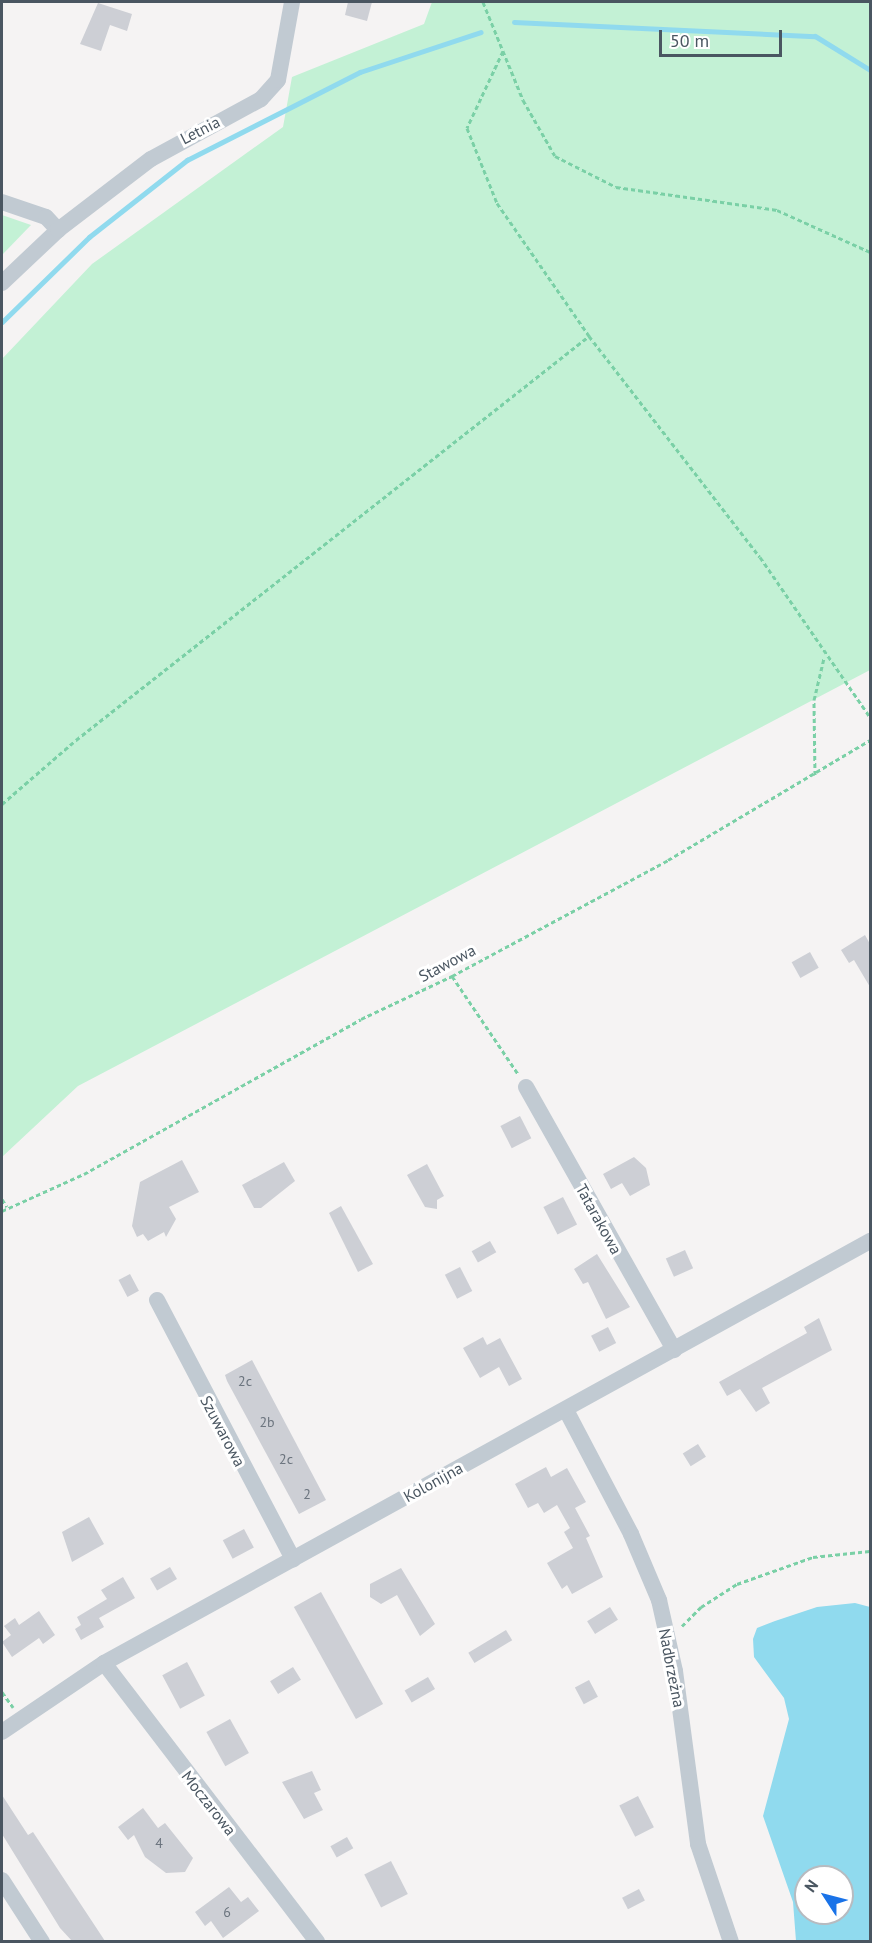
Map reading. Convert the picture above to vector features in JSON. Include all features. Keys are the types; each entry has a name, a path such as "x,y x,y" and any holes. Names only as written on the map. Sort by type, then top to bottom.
{"street":[{"name":"Letnia","path":"2,283 58,230 174,143 261,99 278,80 292,2"},
{"path":"2,202 46,218 58,230"},
{"name":"Tatarakowa","path":"526,1087 674,1350"},
{"name":"Kolonijna","path":"2,1732 104,1663 870,1241"},
{"name":"Szuwarowa","path":"157,1300 292,1559"},
{"name":"Nadbrzeżna","path":"566,1410 631,1534 659,1600 668,1642 698,1844 731,1941"},
{"name":"Moczarowa","path":"104,1663 317,1941"},
{"path":"2,1880 42,1941"}],"path":[{"path":"483,2 523,100 555,156 616,187 777,210 870,252"},
{"path":"503,51 467,128 497,203 589,336 760,557 825,657 870,717"},
{"path":"2,804 76,740 589,336"},
{"path":"815,775 814,700 825,657"},
{"name":"Stawowa","path":"2,1212 30,1197 84,1174 362,1018 453,976 815,775 870,740"},
{"path":"453,976 526,1087"},
{"path":"2,1199 8,1208"},
{"path":"668,1642 701,1607 736,1584 813,1557 870,1551"}],"green space":[{"path":"432,2 870,2 870,670 78,1086 2,1157 2,359 92,264 283,127 292,77 424,24"},
{"path":"2,215 31,225 2,255"}],"water":[{"path":"855,1603 870,1607 870,1941 796,1941 795,1925 854,1925 854,1865 794,1865 794,1915 793,1902 763,1816 789,1719 784,1698 754,1657 753,1639 757,1628 817,1607"}],"building":[{"path":"348,2 372,2 367,21 345,15"},
{"path":"98,3 132,14 127,31 110,25 101,51 80,44"},
{"path":"865,935 870,944 870,987 854,960 849,963 841,950"},
{"path":"810,952 819,968 800,978 792,962"},
{"path":"520,1116 531,1138 512,1148 500,1126"},
{"path":"634,1157 646,1168 650,1185 630,1196 622,1183 611,1189 603,1174"},
{"path":"182,1160 199,1192 169,1207 176,1219 166,1237 164,1232 148,1241 143,1234 137,1237 132,1226 140,1182"},
{"path":"284,1162 295,1181 261,1208 254,1208 242,1185"},
{"path":"427,1164 444,1196 437,1200 437,1209 425,1207 407,1175"},
{"path":"563,1197 577,1225 557,1235 543,1207"},
{"path":"341,1206 373,1264 358,1272 329,1213"},
{"path":"490,1241 496,1252 478,1263 472,1251"},
{"path":"685,1250 693,1268 674,1277 666,1259"},
{"path":"597,1254 630,1307 606,1319 588,1282 583,1284 574,1269"},
{"path":"460,1267 472,1291 457,1299 445,1275"},
{"path":"130,1274 139,1291 127,1297 119,1280"},
{"path":"819,1318 832,1350 762,1388 770,1403 756,1412 740,1389 727,1396 719,1382 807,1333 804,1327"},
{"path":"608,1327 616,1343 599,1352 591,1336"},
{"path":"483,1337 487,1345 500,1338 522,1379 509,1386 499,1367 480,1378 463,1348"},
{"path":"252,1360 326,1500 299,1514 225,1375"},
{"path":"698,1444 706,1457 691,1466 683,1454"},
{"path":"546,1467 551,1477 567,1468 586,1502 575,1508 590,1536 586,1538 603,1577 572,1594 567,1585 562,1589 547,1563 573,1548 564,1532 570,1528 557,1505 544,1513 538,1503 528,1508 515,1484"},
{"path":"89,1517 104,1544 72,1562 62,1532"},
{"path":"244,1529 254,1548 233,1559 223,1540"},
{"path":"170,1567 177,1579 157,1591 150,1578"},
{"path":"401,1568 435,1624 420,1636 397,1595 381,1604 370,1597 370,1584"},
{"path":"123,1577 135,1598 99,1618 104,1627 81,1640 75,1629 81,1625 77,1617 107,1599 101,1590"},
{"path":"321,1592 383,1704 356,1719 294,1607"},
{"path":"610,1607 618,1620 595,1634 587,1621"},
{"path":"39,1611 55,1635 43,1644 39,1638 12,1657 2,1642 11,1635 4,1626 15,1618 19,1625"},
{"path":"506,1630 512,1640 474,1663 468,1653"},
{"path":"187,1662 205,1696 180,1709 162,1675"},
{"path":"293,1667 301,1680 278,1694 270,1681"},
{"path":"428,1677 435,1689 412,1703 405,1690"},
{"path":"589,1680 598,1697 584,1704 575,1688"},
{"path":"230,1719 249,1753 225,1766 206,1732"},
{"path":"312,1771 321,1790 314,1793 323,1810 304,1819 282,1782"},
{"path":"2,1795 28,1835 33,1832 105,1941 72,1941 60,1928 2,1834"},
{"path":"638,1796 654,1827 635,1837 619,1806"},
{"path":"143,1808 158,1828 165,1823 193,1858 185,1872 166,1873 145,1857 134,1835 128,1840 118,1827"},
{"path":"347,1837 353,1848 337,1858 330,1846"},
{"path":"391,1861 408,1894 381,1908 364,1875"},
{"path":"229,1887 241,1902 248,1897 259,1911 223,1938 211,1921 205,1926 195,1912"},
{"path":"639,1889 645,1901 628,1909 622,1898"}],"waterway":[{"path":"514,22 815,36 870,70"},
{"path":"2,322 89,237 187,160 360,72 481,32"}]}
